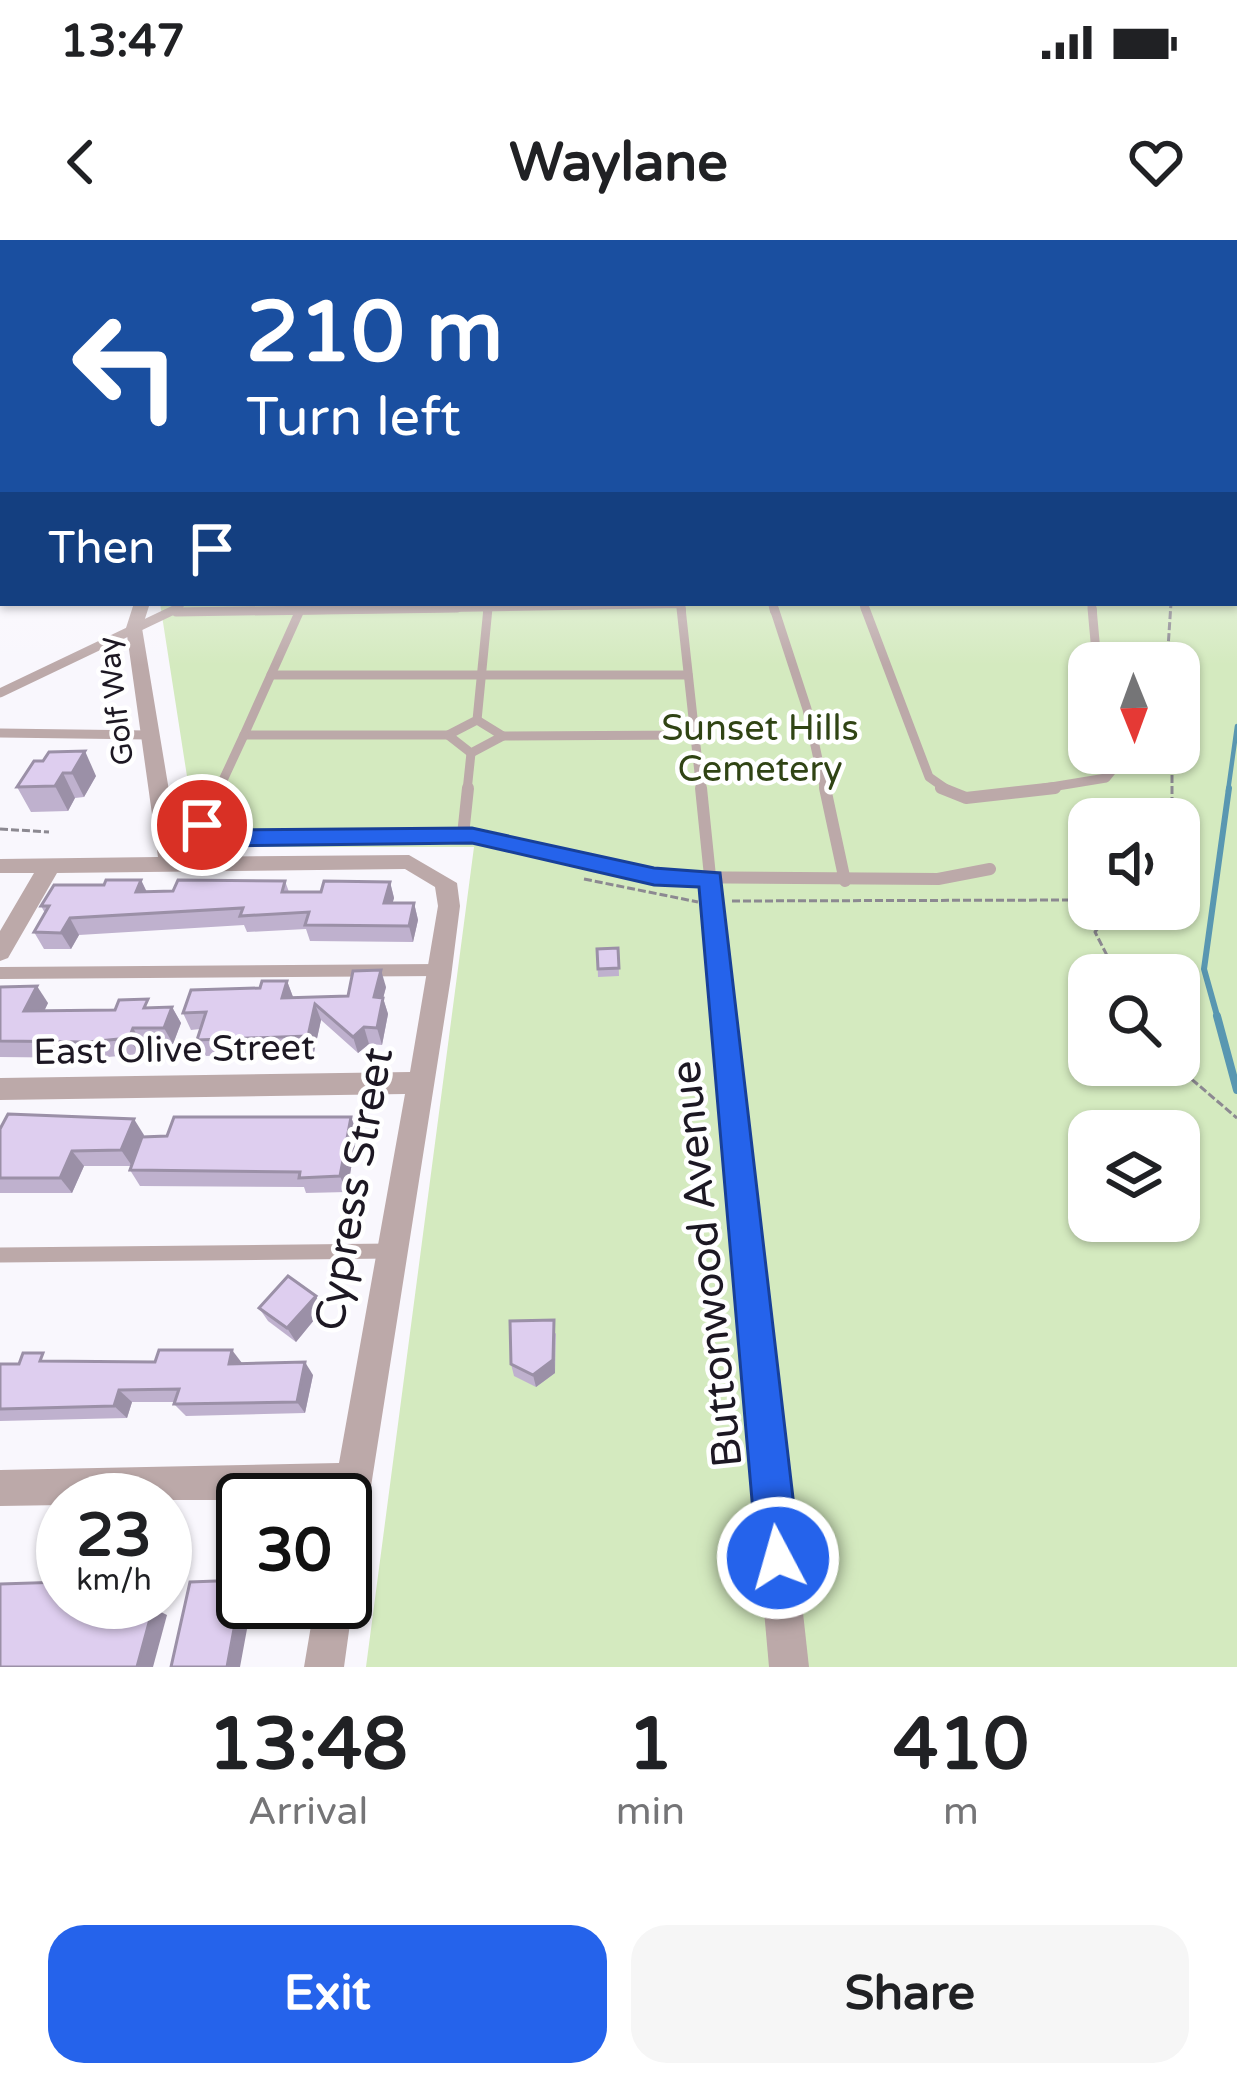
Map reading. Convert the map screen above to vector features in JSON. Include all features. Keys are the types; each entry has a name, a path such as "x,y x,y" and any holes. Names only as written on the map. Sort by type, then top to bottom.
{"street":[{"name":"Golf Way","path":"141,606 134,631 170,864"},
{"name":"Cypress Street","path":"170,864 409,862 446,883 450,893 354,1473"},
{"path":"0,866 170,864"},
{"path":"0,952 50,865"},
{"name":"Buttonwood Avenue","path":"716,925 789,1667"},
{"name":"East Olive Street","path":"0,1089 420,1083"},
{"path":"0,1488 216,1484"},
{"path":"324,1667 330,1629"}],"lane":[{"path":"0,693 179,608 395,606"},
{"path":"477,720 488,606"},
{"path":"680,606 716,925"},
{"path":"773,606 807,709 845,880"},
{"path":"863,606 929,777 942,789 966,798 1078,786 1109,774"},
{"path":"1092,606 1097,642"},
{"path":"302,607 202,825 206,835 463,836 654,877 938,879 989,869"},
{"path":"271,675 688,675"},
{"path":"244,735 448,735 477,720"},
{"path":"477,720 503,736"},
{"path":"0,733 148,735"},
{"path":"448,735 471,753"},
{"path":"471,753 503,736 695,735"},
{"path":"463,836 471,753"},
{"path":"0,973 440,970"},
{"path":"0,1255 392,1251"}],"path":[{"path":"1168,642 1171,606"},
{"path":"0,829 49,832"},
{"path":"1200,1086 1237,1118"}],"green space":[{"name":"Sunset Hills Cemetery","path":"160,606 1237,606 1237,1667 366,1667 474,847 198,847"}],"building":[{"path":"85,751 72,773 63,773 55,786 17,787 34,761 43,761 49,752"},
{"path":"106,880 141,880 136,892 173,891 178,880 285,881 282,892 321,892 324,881 390,882 384,903 414,903 409,926 305,925 309,912 240,916 243,908 70,918 61,933 34,932 49,906 41,906 54,885 104,885"},
{"path":"618,948 619,968 598,969 597,949"},
{"path":"381,970 374,997 383,998 377,1028 364,1027 353,1037 315,1004 308,1036 197,1040 206,1012 183,1013 191,990 260,988 262,981 287,981 282,998 348,996 353,971"},
{"path":"37,986 24,1011 115,1010 119,1000 148,999 144,1008 172,1007 164,1028 133,1028 129,1038 0,1041 0,987"},
{"path":"8,1114 134,1119 121,1150 72,1151 60,1178 0,1178 0,1129"},
{"path":"174,1117 351,1117 340,1176 130,1170 142,1137 167,1136"},
{"path":"288,1276 316,1296 287,1328 259,1308"},
{"path":"554,1320 553,1360 533,1375 511,1364 510,1321"},
{"path":"159,1350 232,1350 229,1364 305,1362 297,1402 174,1404 179,1389 119,1390 114,1406 0,1409 0,1364 19,1364 23,1353 43,1353 40,1361 155,1362"},
{"path":"216,1581 216,1629 234,1629 227,1667 171,1667 179,1629 192,1629 192,1582"},
{"path":"36,1583 36,1629 147,1629 137,1667 0,1667 0,1584"}],"waterway":[{"path":"1228,791 1237,726"},
{"path":"1218,1019 1204,969 1229,788"},
{"path":"1217,1016 1237,1090"}],"route":[{"path":"202,825 206,835 221,838 472,836 654,877 711,879 778,1558"}]}
